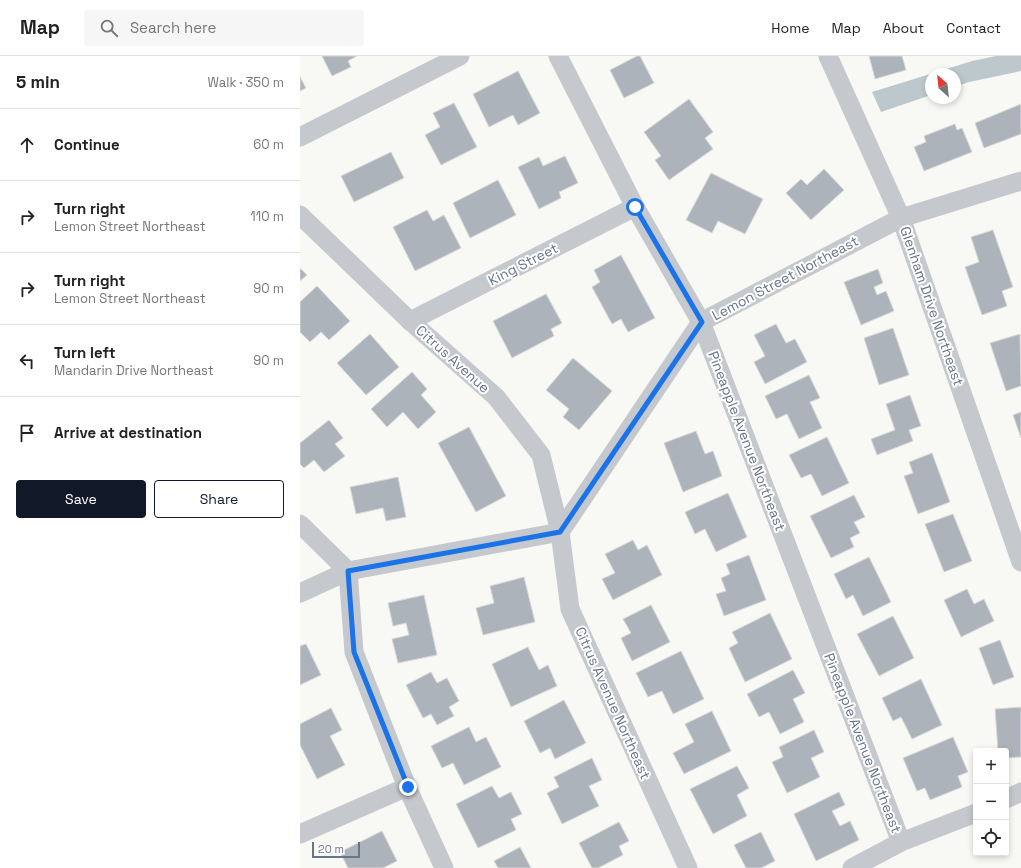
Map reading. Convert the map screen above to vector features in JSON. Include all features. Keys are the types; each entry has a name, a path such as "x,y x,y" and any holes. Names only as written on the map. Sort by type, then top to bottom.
{"street":[{"path":"300,137 460,56"},
{"name":"Pineapple Avenue Northeast","path":"558,56 635,207 702,322 901,842"},
{"name":"Glenham Drive Northeast","path":"828,56 901,218 1021,562"},
{"name":"Lemon Street Northeast","path":"560,532 702,322 901,218 1021,181"},
{"name":"King Street","path":"410,321 635,207"},
{"name":"Citrus Avenue","path":"300,215 410,321 496,397 541,455 560,532"},
{"path":"300,524 348,571 354,652 408,787 444,868"},
{"path":"300,593 348,571 560,532"},
{"name":"Citrus Avenue Northeast","path":"560,532 570,609 688,868"},
{"path":"300,834 408,787"},
{"path":"1009,798 1021,792"},
{"path":"852,868 901,842 973,814"}],"shaded area":[{"path":"996,56 1021,56 1021,71 961,85 961,68 949,68"},
{"path":"925,76 925,97 881,112 872,92"}],"building":[{"path":"322,56 357,56 348,61 351,67 332,76"},
{"path":"637,56 640,56 654,83 624,98 610,70"},
{"path":"869,56 902,56 906,70 875,79"},
{"path":"518,71 540,113 518,125 513,115 489,127 473,94"},
{"path":"300,77 306,88 300,91"},
{"path":"689,99 713,132 705,138 713,149 669,180 655,160 661,156 644,132"},
{"path":"454,103 477,147 441,165 425,135 440,127 433,113"},
{"path":"1021,104 1021,134 984,148 975,123"},
{"path":"955,124 957,130 962,128 972,152 924,171 914,147 926,142 924,136"},
{"path":"391,152 404,178 354,202 341,176"},
{"path":"565,156 578,183 559,192 561,198 539,209 518,167 539,157 543,166"},
{"path":"824,169 844,190 811,220 786,193 801,179 807,185"},
{"path":"711,173 763,199 745,234 718,221 712,233 686,220"},
{"path":"498,180 516,215 470,238 453,203"},
{"path":"427,210 433,221 444,215 461,248 415,271 393,227"},
{"path":"993,230 1013,287 1002,291 1007,306 982,315 965,267 979,262 971,237"},
{"path":"621,255 655,318 628,332 621,319 612,324 592,287 600,282 594,270"},
{"path":"300,268 307,275 300,281"},
{"path":"878,269 883,283 874,287 877,295 886,291 894,311 861,325 844,282"},
{"path":"317,286 350,321 329,340 321,332 310,342 300,332 300,302"},
{"path":"546,294 562,323 551,329 554,336 512,358 493,321"},
{"path":"776,324 786,343 795,339 807,362 765,384 754,362 765,356 754,335"},
{"path":"893,328 909,375 879,385 864,338"},
{"path":"370,334 399,367 366,395 337,363"},
{"path":"1020,334 1021,386 1006,391 990,343"},
{"path":"573,358 612,391 579,430 563,417 569,409 546,390"},
{"path":"412,372 427,389 421,395 436,412 418,429 403,412 387,427 371,409"},
{"path":"809,375 820,398 810,402 822,428 799,439 787,414 776,419 765,396"},
{"path":"910,395 921,426 909,430 913,441 877,455 871,439 895,430 886,404"},
{"path":"1021,412 1021,438 1013,415"},
{"path":"329,420 343,438 335,444 345,456 324,472 314,460 304,468 300,464 300,443"},
{"path":"469,427 506,496 476,512 438,443"},
{"path":"696,431 705,454 713,451 722,476 683,492 664,443"},
{"path":"827,437 849,483 822,496 811,474 801,478 789,455"},
{"path":"932,453 950,502 918,514 904,476 913,473 909,462"},
{"path":"398,477 406,517 386,521 383,508 356,514 350,487"},
{"path":"728,493 747,537 716,552 705,529 695,534 685,512"},
{"path":"854,495 865,517 854,522 860,533 850,538 854,547 831,558 810,516"},
{"path":"953,514 972,561 944,572 925,524"},
{"path":"633,540 638,550 647,545 662,575 613,600 602,579 615,573 605,554"},
{"path":"749,555 766,600 724,616 716,594 726,591 721,578 730,574 726,564"},
{"path":"869,557 891,602 863,616 853,595 846,599 834,574"},
{"path":"524,577 535,622 483,635 476,608 494,603 490,586"},
{"path":"967,589 974,604 984,599 994,621 961,637 944,600"},
{"path":"424,595 437,655 398,663 392,639 409,635 406,623 393,626 388,603"},
{"path":"651,605 670,642 632,661 621,638 631,633 623,619"},
{"path":"770,613 792,659 745,682 729,648 738,643 732,632"},
{"path":"893,616 914,658 879,676 857,634"},
{"path":"1000,640 1014,677 993,685 979,648"},
{"path":"306,644 321,675 300,685 300,646"},
{"path":"528,647 539,670 548,665 557,686 511,707 492,664"},
{"path":"681,651 704,699 673,714 662,691 648,697 636,673"},
{"path":"793,670 805,693 793,699 804,722 780,734 769,712 759,717 747,694"},
{"path":"431,672 437,683 447,678 459,701 449,707 454,716 437,725 431,714 423,718 406,685"},
{"path":"921,679 942,725 912,739 901,717 893,721 882,698"},
{"path":"564,700 586,743 555,759 550,748 540,753 524,721"},
{"path":"1021,707 1021,757 1009,758 1009,748 998,748 995,709"},
{"path":"331,708 342,730 330,736 345,765 317,779 300,745 300,724"},
{"path":"712,711 731,751 684,774 673,753 694,742 685,724"},
{"path":"469,727 476,742 486,737 501,767 464,785 453,763 442,768 431,746"},
{"path":"814,730 824,752 811,758 820,777 787,793 772,762 783,757 779,747"},
{"path":"953,737 968,772 958,776 962,787 930,800 925,788 917,791 903,758"},
{"path":"592,758 602,780 589,786 599,806 562,824 547,793 559,787 554,777"},
{"path":"737,766 749,788 737,795 747,816 713,834 690,789"},
{"path":"492,786 499,798 511,792 522,814 511,819 516,830 478,848 456,804"},
{"path":"839,792 845,805 832,811 840,826 850,821 859,840 816,861 794,814"},
{"path":"619,822 629,841 619,846 623,855 598,868 592,868 579,843"},
{"path":"382,831 397,861 383,868 348,868 340,852"},
{"path":"761,832 775,861 761,868 746,868 734,845"},
{"path":"520,847 531,868 498,868 494,861"}],"route":[{"path":"408,787 354,652 348,571 560,532 702,322 635,207"}]}
